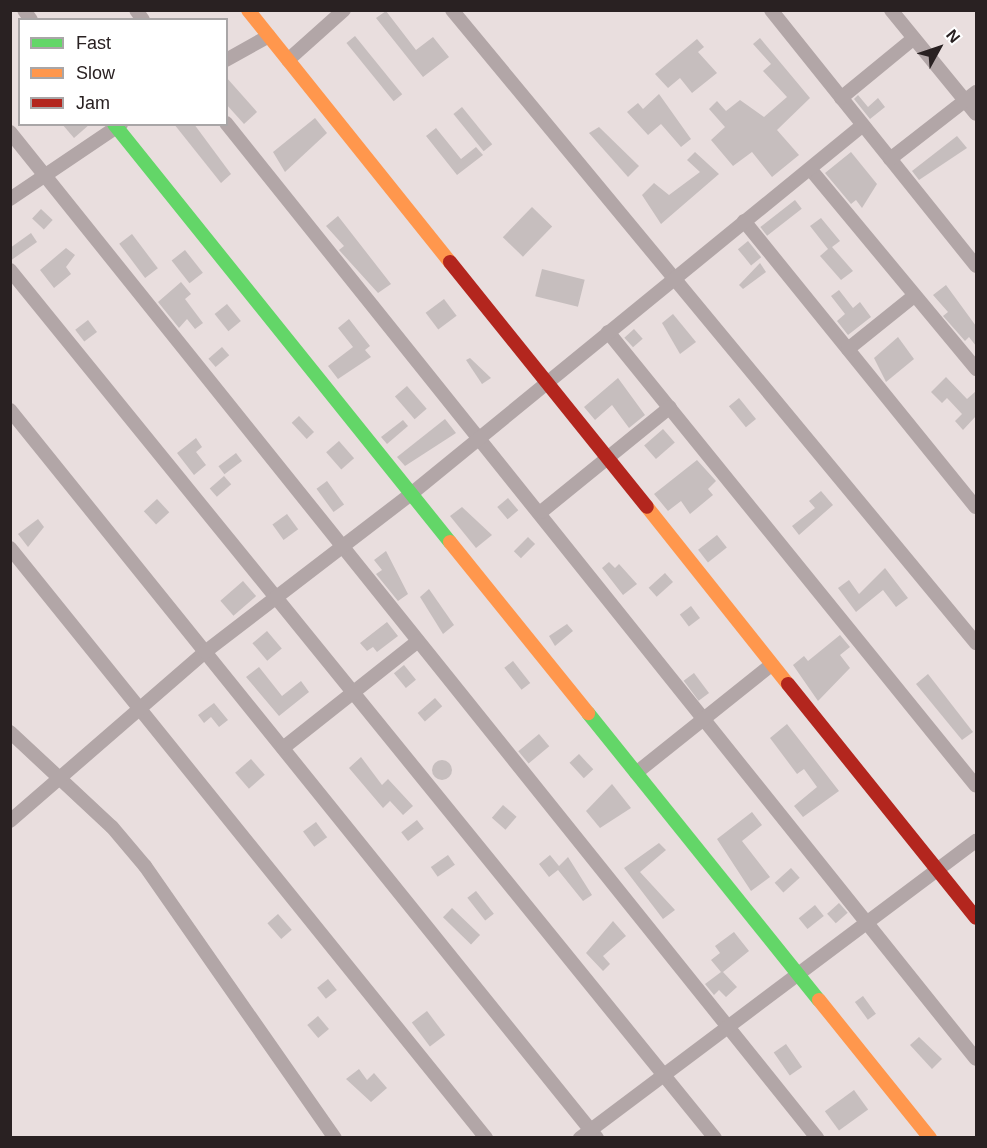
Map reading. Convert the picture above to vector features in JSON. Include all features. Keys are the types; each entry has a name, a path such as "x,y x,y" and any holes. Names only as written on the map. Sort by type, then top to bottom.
{"street":[{"path":"248,10 770,666 976,918"},
{"path":"452,10 976,643"},
{"path":"771,10 976,266"},
{"path":"891,10 914,38 971,96 976,114"},
{"path":"288,60 338,13"},
{"path":"228,59 269,36"},
{"path":"841,98 914,38"},
{"path":"890,159 971,96"},
{"path":"228,125 541,512 976,1059"},
{"path":"10,821 59,781 205,652 411,494 744,221 811,170 863,125"},
{"path":"10,199 116,126"},
{"path":"118,126 411,494 930,1137"},
{"path":"10,132 817,1137"},
{"path":"811,170 976,369"},
{"path":"744,221 976,507"},
{"path":"10,270 715,1137"},
{"path":"848,349 914,296"},
{"path":"608,332 976,786"},
{"path":"541,512 670,407"},
{"path":"10,410 283,748 589,1135 800,978 976,841"},
{"path":"10,548 486,1137"},
{"path":"965,629 976,620"},
{"path":"283,748 418,641"},
{"path":"636,773 706,720 770,666"},
{"path":"10,732 59,781 112,827 145,866 335,1137"}],"building":[{"path":"386,11 416,50 433,37 449,57 423,77 376,18"},
{"path":"355,36 402,94 394,101 346,43"},
{"path":"760,38 810,98 777,130 799,155 772,177 752,152 733,166 711,140 725,127 709,109 717,101 726,111 740,100 764,117 787,97 763,71 771,64 753,44"},
{"path":"697,39 704,47 698,52 717,73 692,93 680,78 668,88 655,74"},
{"path":"228,79 257,112 244,124 228,106"},
{"path":"659,94 691,139 681,147 661,124 648,135 627,112 638,103 643,109"},
{"path":"858,95 868,107 878,98 885,107 870,119 854,99"},
{"path":"462,107 492,144 484,151 453,114"},
{"path":"315,118 327,133 285,172 273,152"},
{"path":"64,126 88,126 74,138"},
{"path":"176,126 195,126 231,174 221,183"},
{"path":"599,127 639,166 628,177 589,133"},
{"path":"436,128 461,159 476,147 483,155 457,175 426,136"},
{"path":"957,136 967,148 919,180 912,171"},
{"path":"695,152 719,174 661,224 642,195 654,183 669,195 700,172 687,160"},
{"path":"851,152 877,184 862,208 856,200 851,204 825,173"},
{"path":"795,200 802,209 767,236 760,227"},
{"path":"532,207 552,226 523,257 503,237"},
{"path":"41,209 53,220 44,229 32,219"},
{"path":"338,216 391,284 378,293 339,250 344,246 326,226"},
{"path":"821,218 840,241 832,247 853,271 841,280 820,256 828,249 810,226"},
{"path":"31,233 37,242 10,261 10,248"},
{"path":"132,234 158,268 145,278 119,244"},
{"path":"748,241 761,257 751,266 738,249"},
{"path":"66,248 75,255 66,267 71,274 54,288 40,270"},
{"path":"185,250 203,273 189,283 172,260"},
{"path":"760,263 766,272 743,289 739,285"},
{"path":"542,269 585,280 578,307 535,296"},
{"path":"181,282 191,294 185,299 203,323 195,329 187,319 179,328 158,302"},
{"path":"946,285 976,326 976,346 969,337 965,341 943,316 948,312 933,295"},
{"path":"839,290 853,308 860,302 871,317 848,335 837,321 845,314 831,296"},
{"path":"444,299 457,316 438,330 426,313"},
{"path":"227,304 241,321 228,331 215,314"},
{"path":"673,314 696,342 680,354 662,323"},
{"path":"349,319 370,346 365,350 371,357 338,379 328,366 353,347 338,328"},
{"path":"88,320 97,332 84,342 75,330"},
{"path":"634,329 643,339 633,347 624,338"},
{"path":"898,337 914,359 886,382 874,358"},
{"path":"222,347 229,355 216,367 208,359"},
{"path":"470,358 491,378 482,384 466,360"},
{"path":"946,377 967,399 976,391 976,416 963,430 955,421 962,414 947,398 942,403 931,392"},
{"path":"618,378 645,415 629,428 612,405 595,420 584,407"},
{"path":"407,386 427,409 415,419 395,396"},
{"path":"739,398 756,419 746,427 729,406"},
{"path":"299,416 314,432 307,439 292,423"},
{"path":"445,419 456,433 405,466 397,457"},
{"path":"403,420 408,426 387,444 381,437"},
{"path":"663,429 675,443 656,459 644,445"},
{"path":"196,438 202,447 196,452 206,465 194,475 177,453"},
{"path":"339,441 354,458 341,470 326,452"},
{"path":"236,453 242,461 224,474 218,466"},
{"path":"697,460 716,481 708,489 713,495 690,514 681,501 668,511 654,494"},
{"path":"224,476 231,484 217,497 210,488"},
{"path":"327,481 344,504 334,512 316,489"},
{"path":"821,491 833,505 799,535 792,526 815,508 809,501"},
{"path":"508,498 518,510 508,519 497,507"},
{"path":"157,499 169,512 156,524 144,511"},
{"path":"462,507 492,535 476,548 450,516"},
{"path":"287,514 298,529 284,540 272,525"},
{"path":"38,519 44,527 28,547 18,534"},
{"path":"717,535 727,548 708,562 698,550"},
{"path":"528,537 535,544 521,558 514,551"},
{"path":"386,551 408,594 398,601 376,574 382,570 374,560"},
{"path":"609,562 615,568 619,564 637,584 623,595 602,568"},
{"path":"885,568 908,598 896,607 883,590 856,612 838,588 849,580 859,594"},
{"path":"665,573 673,582 657,597 649,588"},
{"path":"243,581 256,596 233,616 220,601"},
{"path":"429,589 454,625 443,634 420,597"},
{"path":"691,606 700,618 689,626 680,614"},
{"path":"387,622 398,636 377,652 373,647 367,651 360,643"},
{"path":"567,624 573,631 555,646 549,636"},
{"path":"267,631 282,649 267,661 252,643"},
{"path":"840,635 850,647 840,655 850,668 818,701 793,665 804,656 808,661"},
{"path":"513,661 530,683 522,690 504,668"},
{"path":"404,665 416,680 406,688 394,673"},
{"path":"259,667 282,696 301,681 309,692 279,716 246,677"},
{"path":"694,673 709,693 699,701 684,681"},
{"path":"928,674 973,732 962,740 916,684"},
{"path":"435,698 442,706 425,721 418,713"},
{"path":"214,703 228,720 219,727 211,717 204,723 198,715"},
{"path":"787,724 839,791 803,817 794,806 817,787 804,769 797,774 770,738"},
{"path":"539,734 549,746 529,764 518,751"},
{"path":"579,754 593,769 584,778 569,763"},
{"path":"361,757 382,785 388,779 413,806 403,815 390,801 383,808 349,768"},
{"path":"251,759 265,775 249,789 235,773"},
{"path":"442,760 449,763 452,770 449,777 442,780 435,777 432,770 435,763"},
{"path":"612,784 631,808 600,828 586,811"},
{"path":"503,805 517,817 505,830 492,818"},
{"path":"752,812 762,825 742,841 770,877 751,891 717,839"},
{"path":"417,820 424,829 408,841 401,832"},
{"path":"316,822 327,837 314,847 303,831"},
{"path":"659,843 666,850 640,872 675,910 663,919 624,868"},
{"path":"448,855 455,865 438,877 431,867"},
{"path":"550,855 559,866 568,857 592,895 583,901 558,870 549,877 539,864"},
{"path":"791,868 800,878 783,892 775,883"},
{"path":"476,891 494,914 485,921 467,898"},
{"path":"839,903 848,913 836,923 827,914"},
{"path":"815,905 824,916 807,929 799,918"},
{"path":"452,908 480,935 471,944 443,917"},
{"path":"278,914 292,930 281,939 267,923"},
{"path":"613,921 626,936 603,956 610,964 603,971 586,953"},
{"path":"734,932 749,951 723,972 737,987 726,997 719,990 714,995 705,984 721,972 711,960 720,953 715,946"},
{"path":"328,979 337,990 326,999 317,988"},
{"path":"863,996 876,1014 868,1020 855,1002"},
{"path":"427,1011 445,1035 430,1046 412,1022"},
{"path":"318,1016 329,1029 318,1038 307,1025"},
{"path":"919,1037 942,1059 932,1069 910,1045"},
{"path":"786,1044 802,1067 790,1076 774,1053"},
{"path":"359,1069 367,1080 374,1073 387,1088 371,1102 346,1079"},
{"path":"854,1090 868,1109 839,1131 825,1111"}],"traffic: fast":[{"path":"116,126 450,542"},
{"path":"588,713 819,1000"}],"traffic: slow":[{"path":"248,10 450,262"},
{"path":"647,507 788,684"},
{"path":"450,542 588,713"},
{"path":"819,1000 930,1138"}],"traffic: jam":[{"path":"450,262 647,507"},
{"path":"788,684 976,918"}]}
